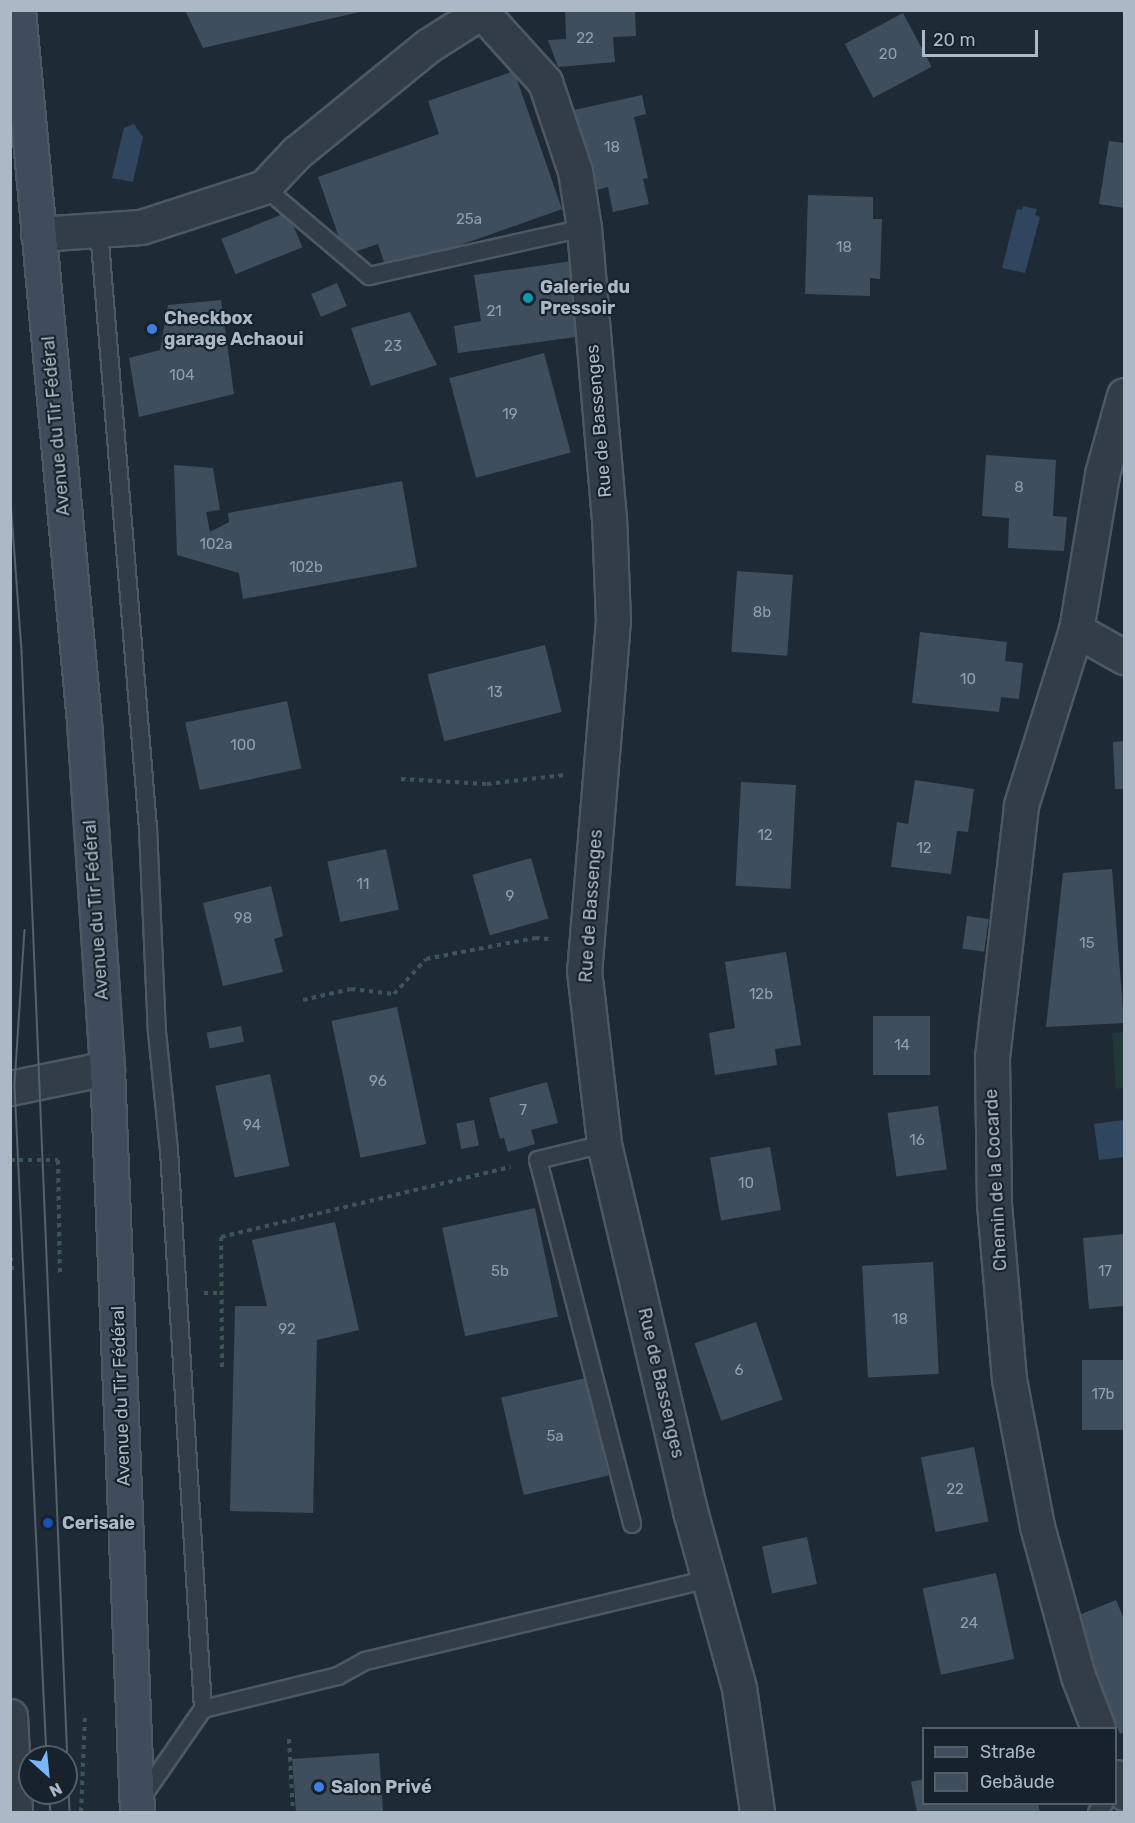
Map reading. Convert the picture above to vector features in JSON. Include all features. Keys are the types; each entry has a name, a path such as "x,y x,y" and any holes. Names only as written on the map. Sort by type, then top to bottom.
{"main road":[{"name":"Avenue du Tir Fédéral","path":"18,10 84,721 107,1068 137,1808"}],"street":[{"name":"Rue de Bassenges","path":"38,234 141,227 264,187 296,153 411,60 480,11 545,82 575,171 584,228 609,517 613,620 584,970 604,1144 708,1579 739,1688 757,1812"},
{"name":"Chemin de la Cocarde","path":"1098,1727 1078,1676 1037,1526 1009,1379 993,1158 992,1057 1021,805 1077,630 1102,474 1125,395"},
{"path":"1077,630 1125,657"},
{"path":"10,1088 107,1068"},
{"path":"10,1716 15,1812"}],"lane":[{"path":"264,187 369,276 584,228"},
{"path":"99,230 148,828 157,1032 169,1150 203,1709 137,1808"},
{"path":"604,1144 538,1160 632,1524"},
{"path":"203,1709 338,1676 365,1661 708,1579"}],"path":[{"path":"401,779 487,784 568,775"},
{"path":"303,1000 351,989 394,994 426,959 535,938 586,941"},
{"path":"10,1160 58,1160 60,1273"},
{"path":"222,1367 221,1237 538,1160"},
{"path":"10,1248 12,1271"},
{"path":"81,1812 85,1718"},
{"path":"289,1739 293,1812"}],"green space":[{"path":"1124,1032 1124,1088 1116,1089 1112,1033"}],"water":[{"path":"134,124 143,137 133,182 112,178 124,128"},
{"path":"1023,206 1037,209 1035,215 1040,217 1025,273 1002,268 1017,209 1022,210"},
{"path":"1124,1120 1124,1157 1099,1160 1094,1124"}],"building":[{"path":"185,10 364,10 364,11 203,48"},
{"path":"565,10 635,10 636,36 613,37 615,62 558,67 548,40 566,39"},
{"path":"903,13 932,67 873,98 845,44"},
{"path":"514,71 562,209 387,271 378,244 345,255 318,177 439,134 428,101"},
{"path":"642,95 646,114 634,117 648,178 643,179 649,204 613,212 608,187 593,191 574,110"},
{"path":"1109,141 1124,143 1124,208 1099,204"},
{"path":"808,195 873,197 873,219 882,219 880,279 870,278 870,296 805,294"},
{"path":"288,212 302,247 235,274 221,239"},
{"name":"Galerie du Pressoir","path":"572,261 583,336 458,353 454,326 481,321 474,275"},
{"path":"337,283 347,306 321,317 311,294"},
{"path":"221,300 234,394 139,417 129,358 160,350 168,305"},
{"path":"410,312 437,365 371,386 351,328"},
{"path":"544,353 571,452 476,478 449,378"},
{"path":"986,455 1056,460 1053,516 1067,517 1064,551 1008,548 1009,518 982,516"},
{"path":"174,465 213,468 220,510 206,512 210,532 229,522 228,513 402,481 417,567 243,599 239,573 177,555"},
{"path":"737,571 793,575 787,656 731,652"},
{"path":"920,632 1007,642 1005,661 1023,663 1019,699 1001,697 999,712 912,703"},
{"path":"545,645 562,712 444,741 428,674"},
{"path":"287,701 301,768 200,790 185,723"},
{"path":"1124,741 1124,789 1115,789 1113,742"},
{"path":"915,780 974,789 968,832 957,831 951,874 891,867 897,822 908,824"},
{"path":"741,782 796,785 790,889 736,886"},
{"path":"386,849 399,910 340,922 327,861"},
{"path":"531,858 548,919 490,935 472,875"},
{"path":"1112,869 1124,1023 1046,1027 1063,873"},
{"path":"271,886 283,936 274,939 283,972 223,986 203,903"},
{"path":"967,916 989,919 984,952 962,949"},
{"path":"786,952 801,1045 775,1049 777,1065 715,1075 709,1033 735,1028 725,962"},
{"path":"397,1007 426,1144 361,1158 331,1021"},
{"path":"873,1016 930,1016 930,1075 873,1075"},
{"path":"241,1026 244,1042 210,1048 207,1033"},
{"path":"270,1074 290,1166 235,1178 215,1086"},
{"path":"547,1082 558,1123 531,1130 535,1144 508,1152 504,1138 500,1139 489,1098"},
{"path":"938,1106 947,1169 896,1176 887,1113"},
{"path":"474,1120 479,1146 461,1149 456,1123"},
{"path":"770,1147 781,1210 721,1221 710,1158"},
{"path":"535,1208 558,1317 465,1336 442,1228"},
{"path":"335,1222 359,1330 317,1340 313,1513 230,1511 235,1306 267,1306 252,1240"},
{"path":"1124,1234 1124,1306 1089,1309 1083,1238"},
{"path":"933,1262 939,1374 868,1378 862,1266"},
{"path":"756,1322 783,1400 721,1421 695,1343"},
{"path":"1082,1360 1124,1360 1124,1430 1082,1430"},
{"path":"586,1378 608,1475 524,1495 501,1398"},
{"path":"974,1447 989,1522 935,1532 921,1457"},
{"path":"807,1537 817,1584 772,1594 762,1547"},
{"path":"996,1573 1014,1659 941,1675 923,1589"},
{"path":"1116,1600 1124,1619 1124,1732 1120,1734 1072,1618"},
{"path":"379,1753 383,1812 296,1812 292,1759"},
{"path":"922,1779 922,1805 1038,1805 1040,1812 917,1812 911,1782"}],"tram line":[{"path":"10,487 22,652 70,1812"},
{"path":"25,930 15,1086 46,1745"},
{"path":"50,1805 51,1812"}],"place":[{"name":"Galerie du Pressoir","path":"528,298"},
{"name":"Checkbox garage Achaoui","path":"152,329"},
{"name":"Cerisaie","path":"48,1523"},
{"name":"Salon Privé","path":"319,1787"}]}
